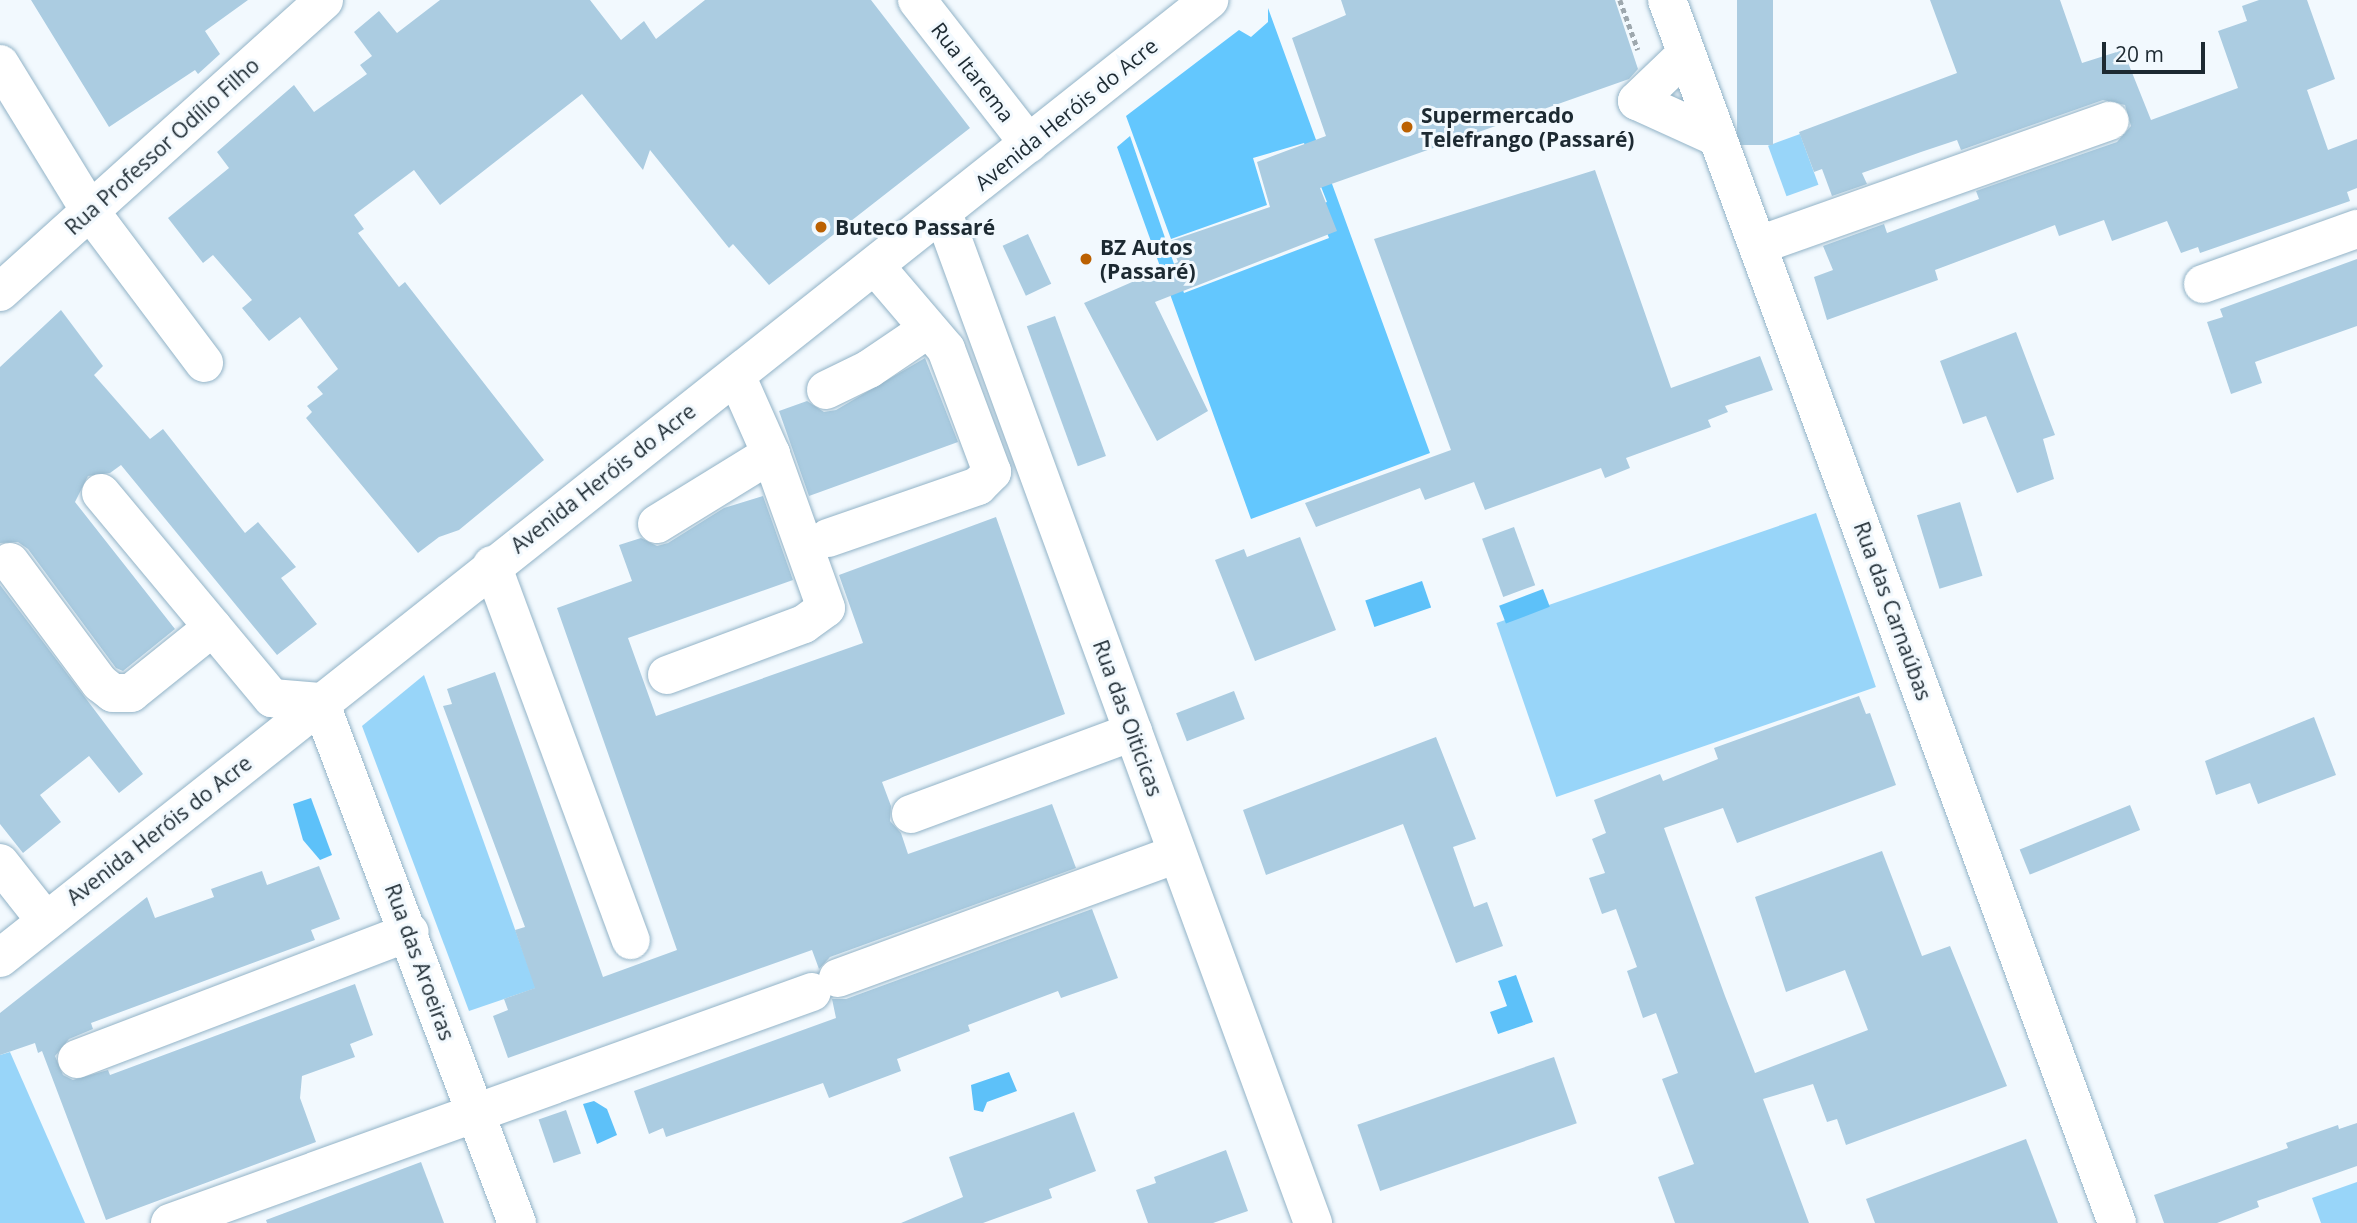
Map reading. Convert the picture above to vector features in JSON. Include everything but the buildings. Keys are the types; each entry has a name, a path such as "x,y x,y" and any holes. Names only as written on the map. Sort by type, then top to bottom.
{"street":[{"name":"Rua Professor Odílio Filho","path":"0,292 324,0"},
{"name":"Rua Itarema","path":"917,0 1029,144"},
{"name":"Avenida Heróis do Acre","path":"0,958 492,565 943,214 1209,0"},
{"name":"Rua das Carnaúbas","path":"1667,0 2117,1223"},
{"path":"1686,54 1637,101 1716,137"},
{"path":"0,64 90,211 204,363"},
{"path":"1759,245 2110,121"},
{"name":"Rua das Oiticicas","path":"943,214 1313,1223"},
{"path":"2203,284 2357,229"},
{"path":"828,538 988,480 992,472 950,358 876,267"},
{"path":"826,390 869,369 928,329"},
{"path":"667,675 804,624 827,608 771,454 736,375"},
{"path":"657,524 746,474 771,454"},
{"path":"101,493 272,698 320,702"},
{"path":"10,562 100,683 113,693 131,693 213,627"},
{"path":"492,565 631,940"},
{"name":"Rua das Aroeiras","path":"320,702 410,932 517,1223"},
{"path":"911,814 1133,733"},
{"path":"170,1223 1177,854"},
{"path":"0,863 45,920"},
{"path":"77,1059 410,932"}],"path":[{"path":"1620,0 1651,88"}],"shaded area":[{"path":"1268,8 1430,453 1251,519 1117,147 1130,136 1184,293 1329,238 1316,206 1327,202 1304,143 1253,158 1267,205 1171,239 1126,116 1239,30 1251,37 1268,22"},
{"path":"1800,134 1818,185 1787,196 1768,146"},
{"path":"1816,513 1876,687 1556,797 1496,623"},
{"path":"1422,581 1431,607 1374,627 1365,601"},
{"path":"1543,589 1550,607 1506,624 1499,606"},
{"path":"424,675 536,988 469,1011 362,726"},
{"path":"311,798 332,855 320,860 303,840 293,804"},
{"path":"1516,975 1533,1022 1498,1034 1490,1012 1507,1006 1498,981"},
{"path":"10,1052 85,1223 0,1223 0,1055"},
{"path":"1009,1072 1017,1091 987,1102 983,1112 974,1110 971,1085"},
{"path":"594,1101 607,1109 617,1135 597,1144 583,1104"},
{"path":"2357,1182 2357,1223 2321,1223 2312,1198"}],"place":[{"name":"Supermercado Telefrango (Passaré)","path":"1407,127"},
{"name":"Buteco Passaré","path":"821,227"},
{"name":"BZ Autos (Passaré)","path":"1086,259"}]}
